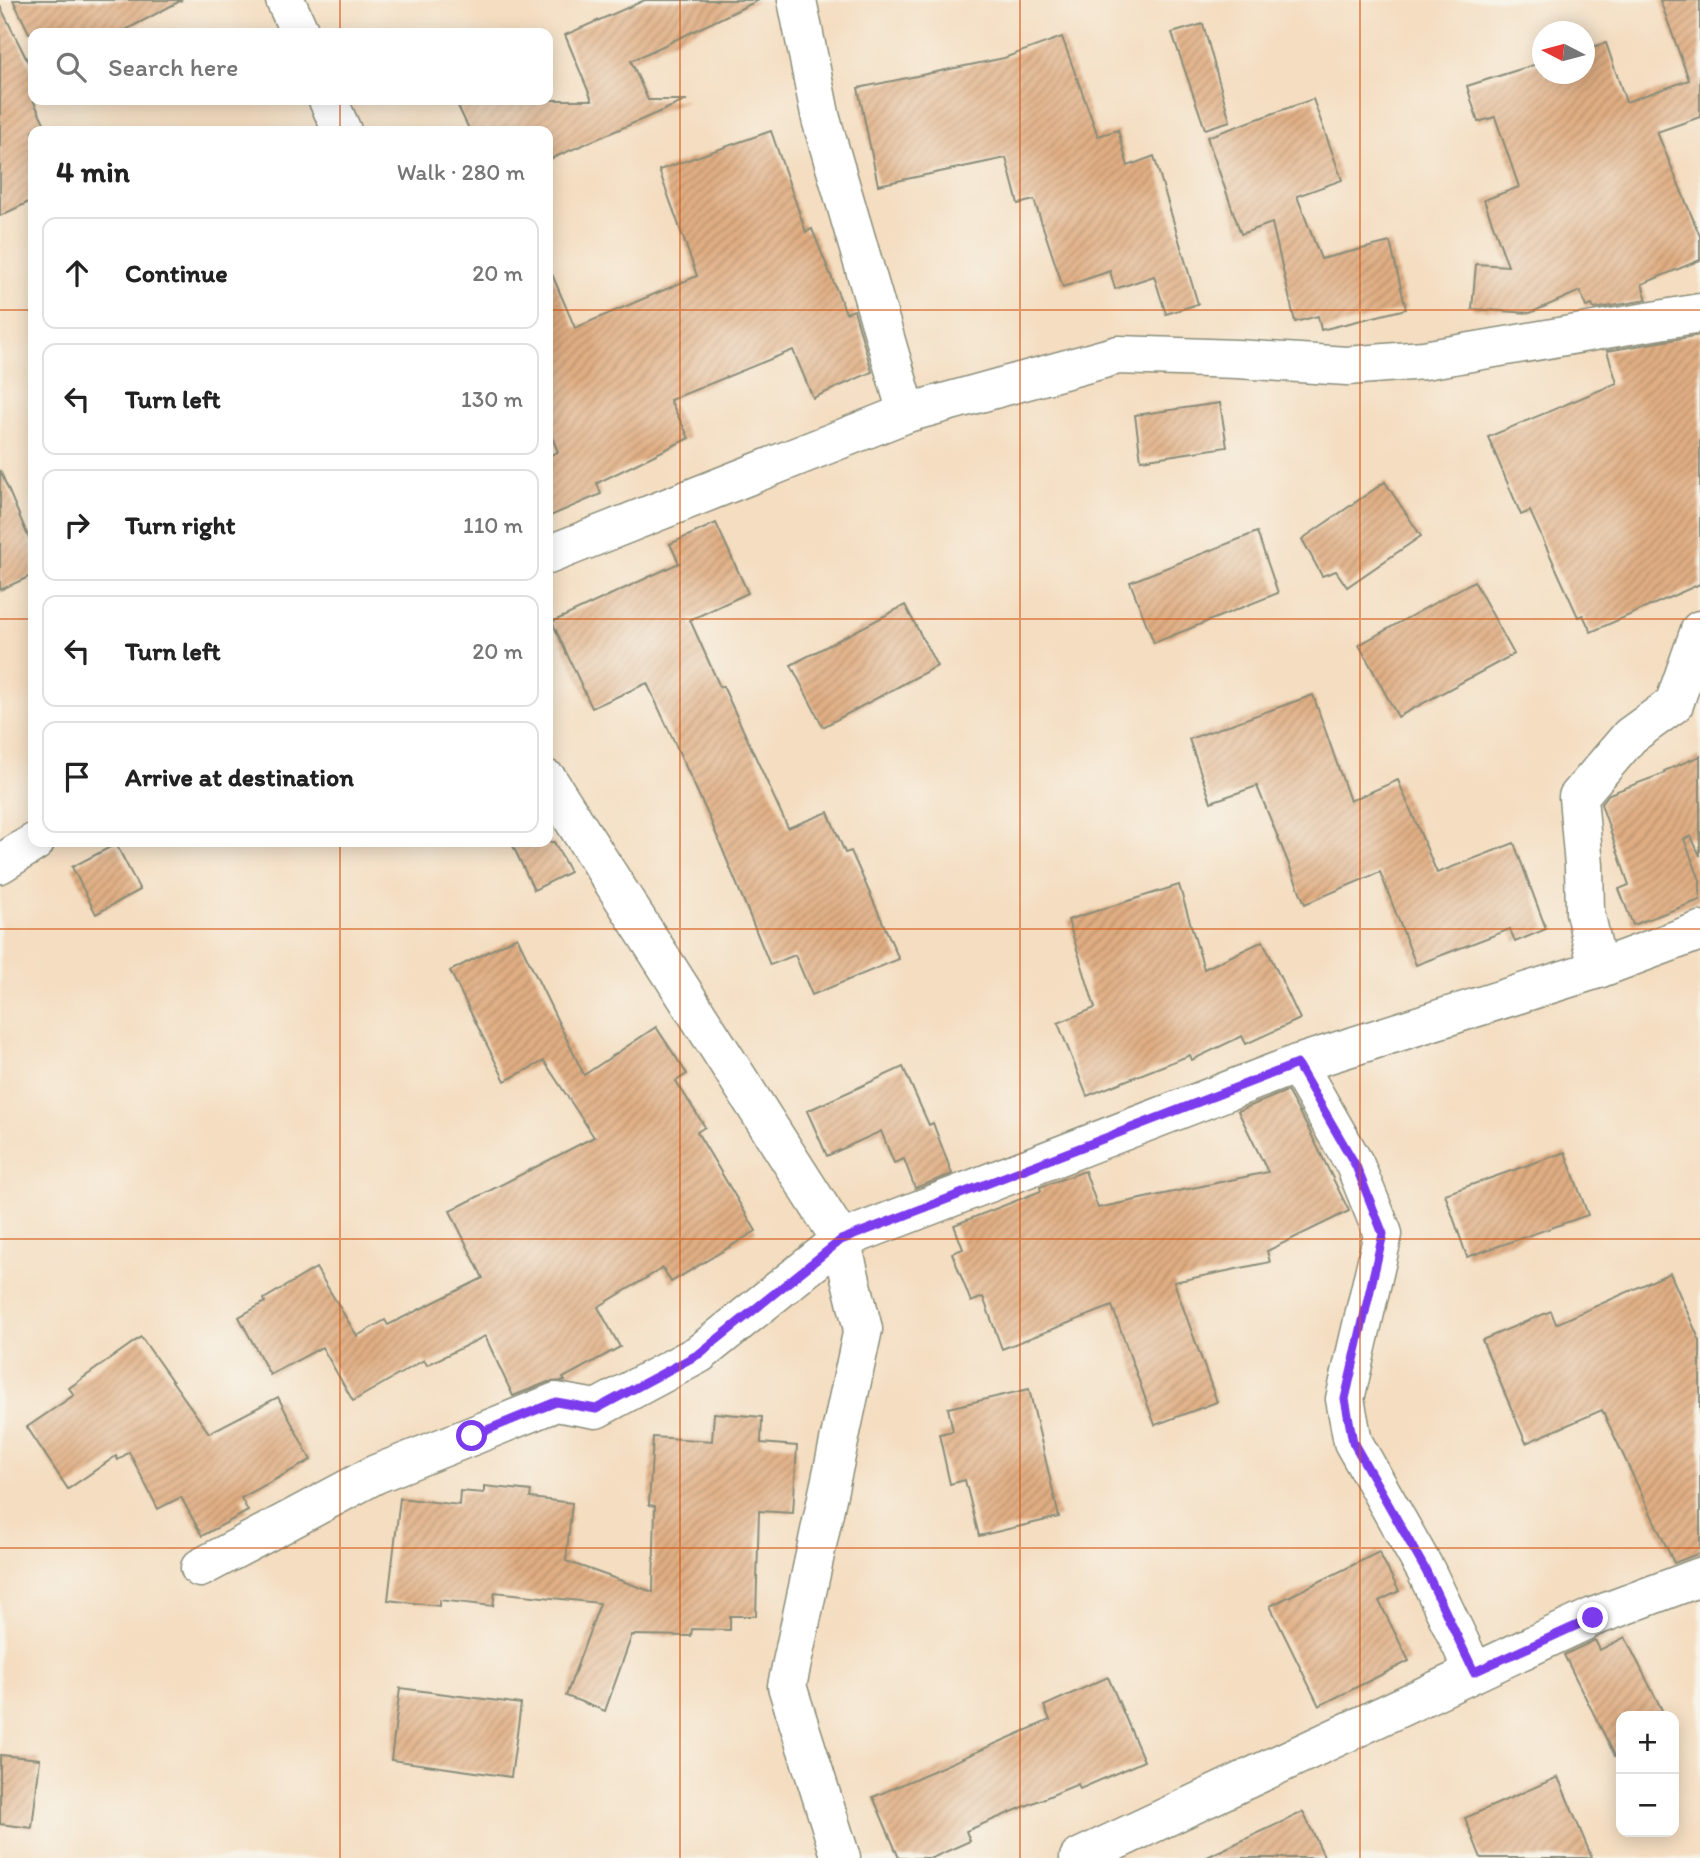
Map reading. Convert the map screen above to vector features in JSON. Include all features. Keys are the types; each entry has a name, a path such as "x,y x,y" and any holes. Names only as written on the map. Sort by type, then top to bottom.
{"street":[{"path":"285,0 298,28"},
{"path":"797,0 821,119 907,413"},
{"path":"330,105 340,126"},
{"path":"553,553 907,413 1118,355 1347,366 1424,360 1700,313"},
{"path":"1598,969 1585,912 1578,797 1630,736 1674,704 1700,630"},
{"path":"553,788 841,1240 863,1329 788,1686 841,1858"},
{"path":"0,864 28,846"},
{"path":"200,1568 376,1474 556,1402 596,1409 699,1354 841,1240 1297,1064 1598,969 1700,931"},
{"path":"1297,1064 1356,1166 1383,1234 1345,1399 1353,1442 1426,1571 1474,1672"},
{"path":"1079,1858 1593,1618 1700,1577"}],"building":[{"path":"13,0 182,0 129,28 28,28 28,31"},
{"path":"645,0 759,0 631,61 648,100 687,100 553,158 553,126 468,126 457,105 553,105 553,100 592,100 565,35"},
{"path":"1660,0 1700,0 1700,117 1657,132 1700,236 1700,260 1642,284 1647,300 1594,309 1592,305 1586,307 1580,291 1530,313 1472,309 1476,264 1508,266 1484,200 1519,187 1495,117 1478,122 1467,86 1532,65 1532,84 1595,84 1595,46 1606,43 1626,102 1689,80"},
{"path":"0,6 28,62 28,105 35,105 46,126 28,126 28,202 0,216"},
{"path":"1203,24 1230,121 1205,129 1172,33"},
{"path":"1062,37 1098,136 1118,130 1128,166 1154,156 1198,304 1166,314 1154,276 1115,289 1110,271 1063,287 1034,200 1018,204 1006,158 878,185 858,88 1004,58"},
{"path":"1313,99 1342,180 1297,196 1321,259 1390,242 1406,309 1321,330 1318,316 1295,322 1272,223 1241,234 1207,137"},
{"path":"771,131 806,232 812,229 846,313 854,310 872,372 813,398 793,350 670,400 689,438 597,483 601,494 553,515 553,454 558,452 553,440 553,277 575,328 697,276 659,170"},
{"path":"1700,335 1700,584 1591,632 1583,615 1578,617 1530,511 1521,515 1488,437 1617,383 1607,351"},
{"path":"1220,403 1227,447 1141,460 1135,415"},
{"path":"0,470 28,536 28,577 0,590"},
{"path":"1385,482 1421,536 1347,587 1336,571 1322,576 1302,539"},
{"path":"716,523 748,593 690,620 788,828 828,812 845,853 851,851 899,959 812,995 795,955 770,965 710,819 647,683 592,708 553,622 679,563 670,544"},
{"path":"1257,532 1278,593 1154,643 1130,582"},
{"path":"1474,581 1514,654 1398,717 1359,645"},
{"path":"905,605 937,666 823,727 791,665"},
{"path":"1313,695 1350,801 1398,780 1437,873 1514,843 1546,929 1515,942 1510,929 1416,965 1380,872 1305,904 1257,786 1211,802 1189,739"},
{"path":"1700,756 1700,856 1691,836 1684,839 1700,880 1700,900 1633,925 1619,889 1629,885 1601,804 1609,794 1665,773 1664,771"},
{"path":"554,842 570,872 534,890 513,847 553,847"},
{"path":"110,847 118,847 140,890 96,914 72,867"},
{"path":"1179,885 1204,969 1263,941 1300,1019 1246,1044 1242,1036 1192,1060 1190,1055 1087,1096 1058,1023 1095,1008 1068,920"},
{"path":"517,937 584,1075 656,1027 687,1074 676,1081 705,1127 697,1132 756,1231 671,1282 663,1268 598,1307 620,1347 563,1378 565,1381 548,1382 513,1396 485,1336 427,1365 424,1360 353,1401 322,1347 270,1375 239,1317 316,1268 357,1336 385,1320 388,1325 483,1278 450,1211 594,1137 544,1061 505,1081 450,971"},
{"path":"903,1067 929,1125 933,1123 952,1174 915,1188 904,1159 894,1163 881,1131 827,1156 807,1111"},
{"path":"1287,1091 1349,1211 1267,1251 1270,1262 1174,1282 1217,1402 1155,1425 1112,1306 1002,1349 983,1297 971,1302 952,1253 963,1249 954,1225 1041,1191 1040,1187 1085,1171 1098,1208 1268,1172 1238,1111"},
{"path":"1565,1152 1588,1215 1467,1257 1445,1194"},
{"path":"1670,1273 1700,1341 1700,1553 1674,1563 1602,1410 1526,1443 1482,1340 1551,1311 1556,1324"},
{"path":"141,1337 209,1433 278,1397 311,1460 241,1498 248,1511 202,1536 181,1497 158,1509 129,1452 118,1460 116,1456 68,1489 27,1427 74,1395 69,1388"},
{"path":"1029,1389 1059,1517 979,1536 965,1480 950,1484 939,1434 953,1431 948,1408"},
{"path":"714,1413 762,1417 761,1443 797,1446 793,1513 759,1511 756,1616 730,1616 730,1630 692,1629 691,1636 632,1635 605,1711 566,1696 600,1603 495,1592 493,1606 439,1600 439,1606 388,1600 400,1498 459,1505 460,1491 484,1493 484,1486 531,1491 530,1498 572,1503 566,1561 653,1592 655,1506 649,1505 653,1437 712,1441"},
{"path":"1379,1552 1399,1591 1379,1601 1409,1661 1319,1706 1270,1606"},
{"path":"1625,1637 1662,1711 1616,1711 1615,1756 1564,1655 1595,1640 1600,1650"},
{"path":"1108,1677 1144,1761 1080,1789 1078,1784 966,1831 970,1841 932,1858 899,1858 873,1797 1050,1720 1044,1706"},
{"path":"400,1688 521,1704 511,1777 391,1760"},
{"path":"0,1755 40,1759 32,1828 0,1824"},
{"path":"1558,1777 1592,1858 1481,1858 1465,1818"},
{"path":"1303,1812 1325,1858 1205,1858"}],"route":[{"path":"472,1436 556,1402 596,1409 699,1354 841,1240 1297,1064 1356,1166 1383,1234 1345,1399 1353,1442 1426,1571 1474,1672 1593,1618"}]}
